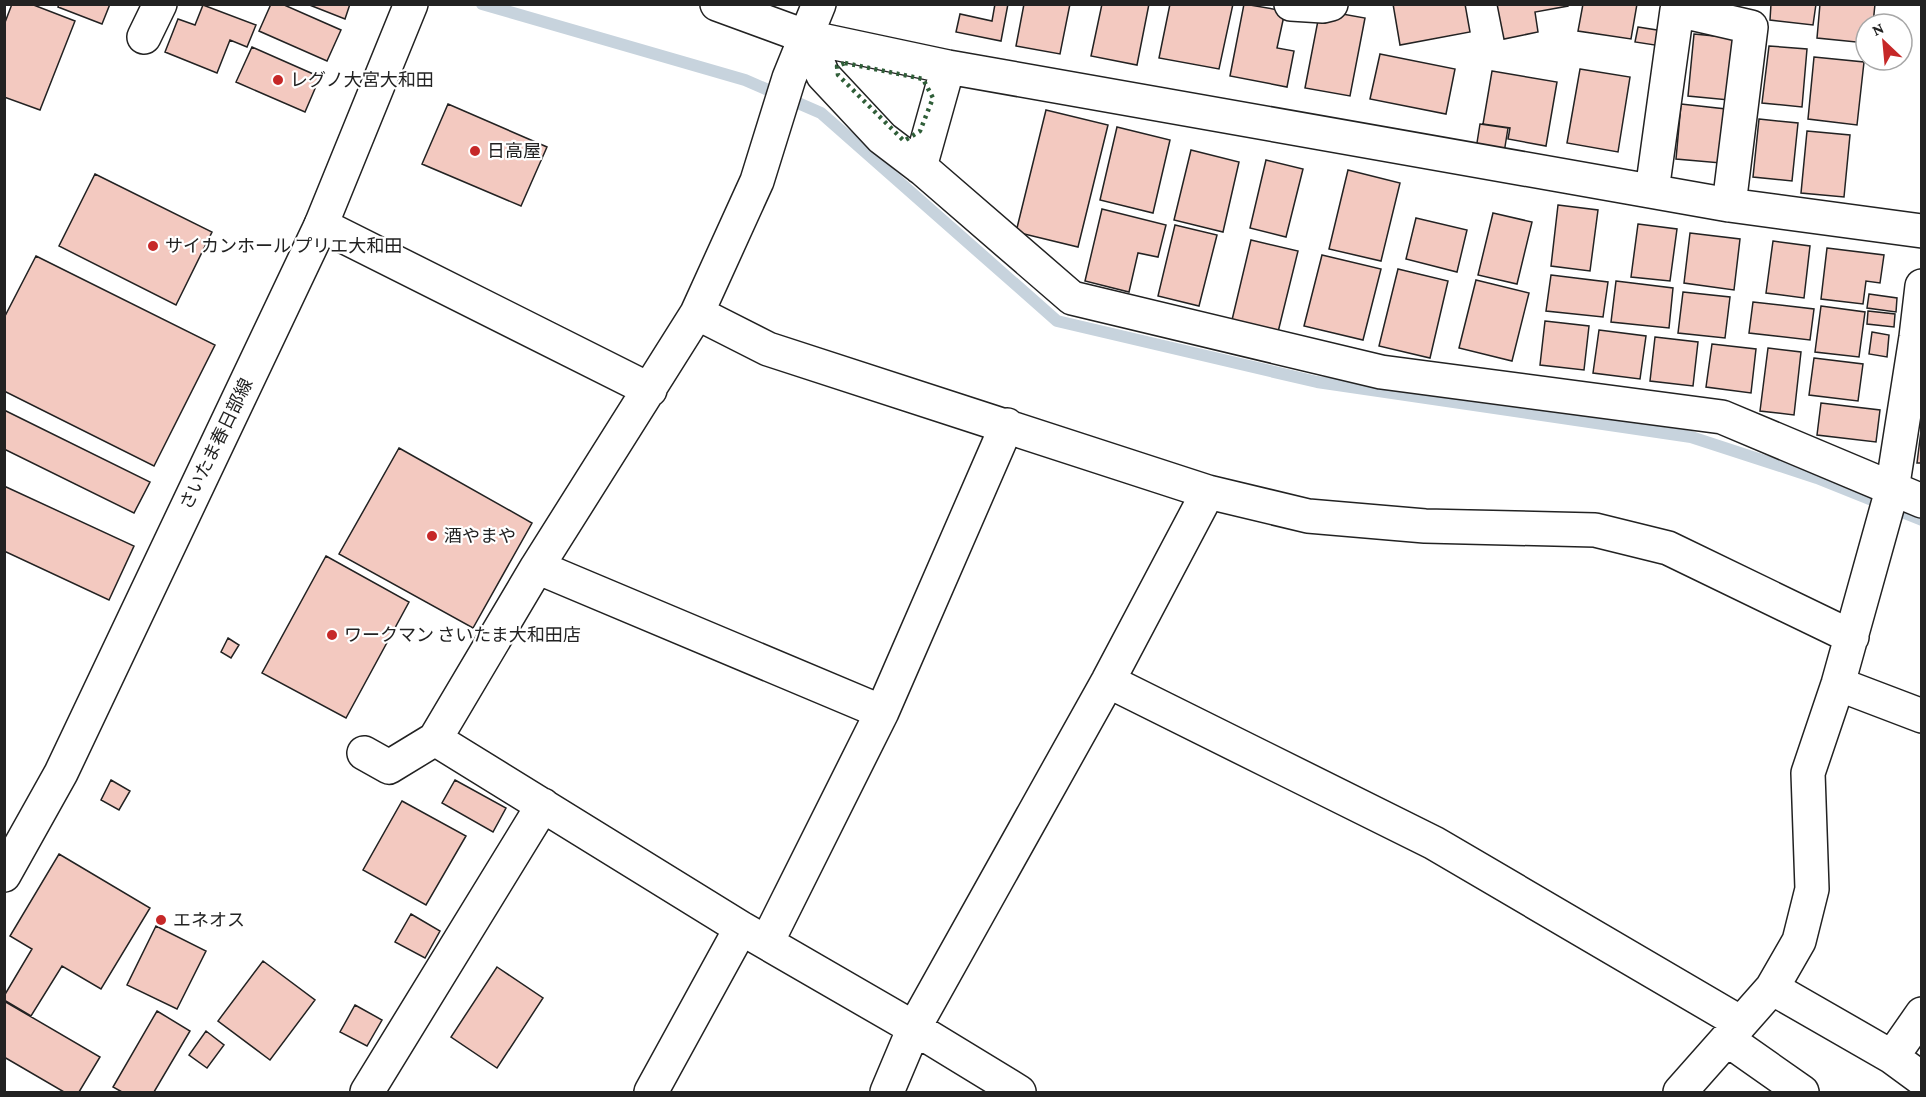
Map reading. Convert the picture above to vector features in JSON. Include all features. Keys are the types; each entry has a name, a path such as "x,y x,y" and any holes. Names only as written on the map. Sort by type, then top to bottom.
{"street":[{"path":"144,37 160,4"},
{"name":"さいたま春日部線","path":"4,875 61,773 321,225 411,4"},
{"path":"717,4 807,37 948,67 1729,205 1922,231"},
{"path":"363,753 389,768 435,739 537,567 698,313 757,181 789,78 819,4"},
{"path":"1291,4 1331,4"},
{"path":"1652,191 1677,10 1751,27 1729,205"},
{"path":"807,37 823,75 882,138 920,167 1072,298 1381,372 1722,417 1907,495"},
{"path":"920,167 948,67"},
{"path":"321,225 650,390"},
{"path":"1680,1092 1772,988 1799,940 1812,889 1808,773 1852,637 1907,495 1916,337 1922,286"},
{"path":"698,313 768,349 1208,492 1308,516 1425,526 1595,530 1668,548 1852,637"},
{"path":"651,1092 754,935 882,712 1006,425"},
{"path":"887,1092 914,1028 1108,681 1208,492"},
{"path":"537,567 882,712"},
{"path":"1108,681 1434,843 1734,1032 1802,1092"},
{"path":"1838,684 1922,716"},
{"path":"435,739 754,935 1019,1092"},
{"path":"367,1092 543,805"},
{"path":"1772,988 1892,1057 1922,1079"},
{"path":"1892,1057 1922,1014"}],"building":[{"path":"12,4 31,4 75,21 40,110 4,97 4,25"},
{"path":"59,4 110,4 102,24 58,7"},
{"path":"271,4 282,4 341,30 327,61 259,31"},
{"path":"307,4 350,4 345,19"},
{"path":"995,4 1008,4 1001,41 956,32 960,14 992,21"},
{"path":"1024,4 1070,4 1060,54 1016,46"},
{"path":"1102,4 1149,4 1137,65 1091,56"},
{"path":"1170,4 1233,4 1219,69 1159,58"},
{"path":"1244,4 1285,11 1277,48 1294,51 1287,87 1230,76"},
{"path":"1393,4 1465,4 1470,32 1400,45"},
{"path":"1497,4 1568,4 1568,6 1535,12 1538,32 1504,39"},
{"path":"1583,4 1637,4 1631,39 1578,31"},
{"path":"1771,4 1816,4 1813,25 1770,20"},
{"path":"1820,4 1875,4 1874,12 1854,12 1854,42 1817,38"},
{"path":"203,5 256,25 247,47 230,40 217,73 165,52 178,19 195,25"},
{"path":"1320,10 1365,18 1350,96 1305,88"},
{"path":"1638,27 1663,31 1661,46 1635,42"},
{"path":"1694,34 1735,38 1729,100 1688,96"},
{"path":"1769,46 1807,49 1802,107 1762,103"},
{"name":"レグノ大宮大和田","path":"252,47 320,77 305,112 236,82"},
{"path":"1380,54 1455,69 1446,114 1370,99"},
{"path":"1814,57 1854,61 1854,72 1863,72 1857,125 1808,119"},
{"path":"1580,69 1630,77 1618,152 1567,143"},
{"path":"1492,71 1557,82 1546,146 1508,139 1510,128 1483,124"},
{"path":"448,104 547,147 521,206 422,164"},
{"path":"1681,104 1726,109 1721,163 1676,159"},
{"path":"1046,110 1108,125 1078,247 1016,232"},
{"path":"1759,119 1798,123 1792,181 1753,177"},
{"path":"1480,124 1508,128 1504,153 1476,149"},
{"path":"1117,127 1170,140 1153,213 1100,200"},
{"path":"1807,131 1850,135 1844,197 1801,193"},
{"path":"1191,150 1239,162 1223,232 1174,220"},
{"path":"1266,160 1303,169 1286,237 1250,228"},
{"path":"1348,170 1400,183 1381,261 1329,249"},
{"path":"95,174 212,232 176,305 59,246"},
{"path":"1558,205 1598,210 1590,271 1551,266"},
{"path":"1102,209 1166,225 1158,257 1138,253 1129,292 1085,281"},
{"path":"1493,213 1532,222 1517,284 1478,275"},
{"path":"1416,218 1467,230 1457,272 1406,259"},
{"path":"1638,224 1677,229 1670,281 1631,277"},
{"path":"1175,225 1217,235 1199,306 1158,296"},
{"path":"1690,233 1740,239 1734,290 1684,283"},
{"path":"1251,240 1298,251 1278,332 1232,320"},
{"path":"1773,241 1810,246 1804,298 1766,293"},
{"path":"1827,248 1884,255 1880,283 1866,281 1863,304 1821,299"},
{"path":"1322,255 1381,269 1363,340 1304,326"},
{"path":"36,256 215,345 154,466 4,391 4,318"},
{"path":"1398,269 1448,281 1430,358 1379,346"},
{"path":"1551,275 1608,282 1603,317 1546,311"},
{"path":"1476,280 1529,293 1512,361 1459,348"},
{"path":"1616,281 1673,288 1669,328 1611,322"},
{"path":"1683,292 1730,297 1725,338 1678,333"},
{"path":"1869,294 1897,298 1896,312 1867,308"},
{"path":"1753,302 1814,309 1810,340 1749,333"},
{"path":"1821,306 1865,312 1859,357 1815,352"},
{"path":"1868,311 1895,314 1894,327 1867,324"},
{"path":"1545,321 1589,326 1584,370 1540,365"},
{"path":"1599,330 1646,336 1640,379 1593,373"},
{"path":"1872,332 1889,335 1887,357 1869,354"},
{"path":"1655,337 1698,342 1693,386 1650,381"},
{"path":"1712,344 1756,349 1751,393 1706,387"},
{"path":"1768,348 1801,352 1794,415 1760,411"},
{"path":"1814,358 1863,364 1858,401 1809,395"},
{"path":"1821,403 1880,410 1876,442 1817,435"},
{"path":"4,410 150,482 134,513 4,449"},
{"path":"1922,423 1922,463 1917,463"},
{"path":"399,448 532,523 473,628 339,554"},
{"path":"4,486 134,546 109,600 4,551"},
{"path":"326,556 409,602 346,718 262,673"},
{"path":"228,638 239,645 231,658 221,652"},
{"path":"111,780 130,791 119,810 101,800"},
{"path":"455,780 506,808 493,832 442,803"},
{"path":"402,801 466,836 426,905 363,870"},
{"path":"59,854 150,908 101,989 62,966 31,1016 4,1000 4,996 32,949 10,936"},
{"path":"411,914 440,931 425,958 395,942"},
{"path":"156,926 206,951 177,1009 127,985"},
{"path":"263,961 315,1000 270,1060 218,1021"},
{"path":"497,967 543,998 497,1068 451,1037"},
{"path":"4,1001 100,1057 79,1092 64,1092 4,1057"},
{"path":"355,1005 382,1020 367,1046 340,1032"},
{"path":"157,1011 190,1031 154,1092 122,1092 113,1087"},
{"path":"206,1031 224,1045 207,1068 189,1055"}],"waterway":[{"path":"482,4 745,80 821,113 1057,321 1317,382 1691,437 1817,478 1922,520"}],"hedge":[{"path":"845,63 923,79 933,98 920,131 904,141 838,75 837,66 845,63"}],"place":[{"name":"レグノ大宮大和田","path":"278,80"},
{"name":"日高屋","path":"475,151"},
{"name":"サイカンホール プリエ大和田","path":"153,246"},
{"name":"酒やまや","path":"432,536"},
{"name":"ワークマン さいたま大和田店","path":"332,635"},
{"name":"エネオス","path":"161,920"}]}
